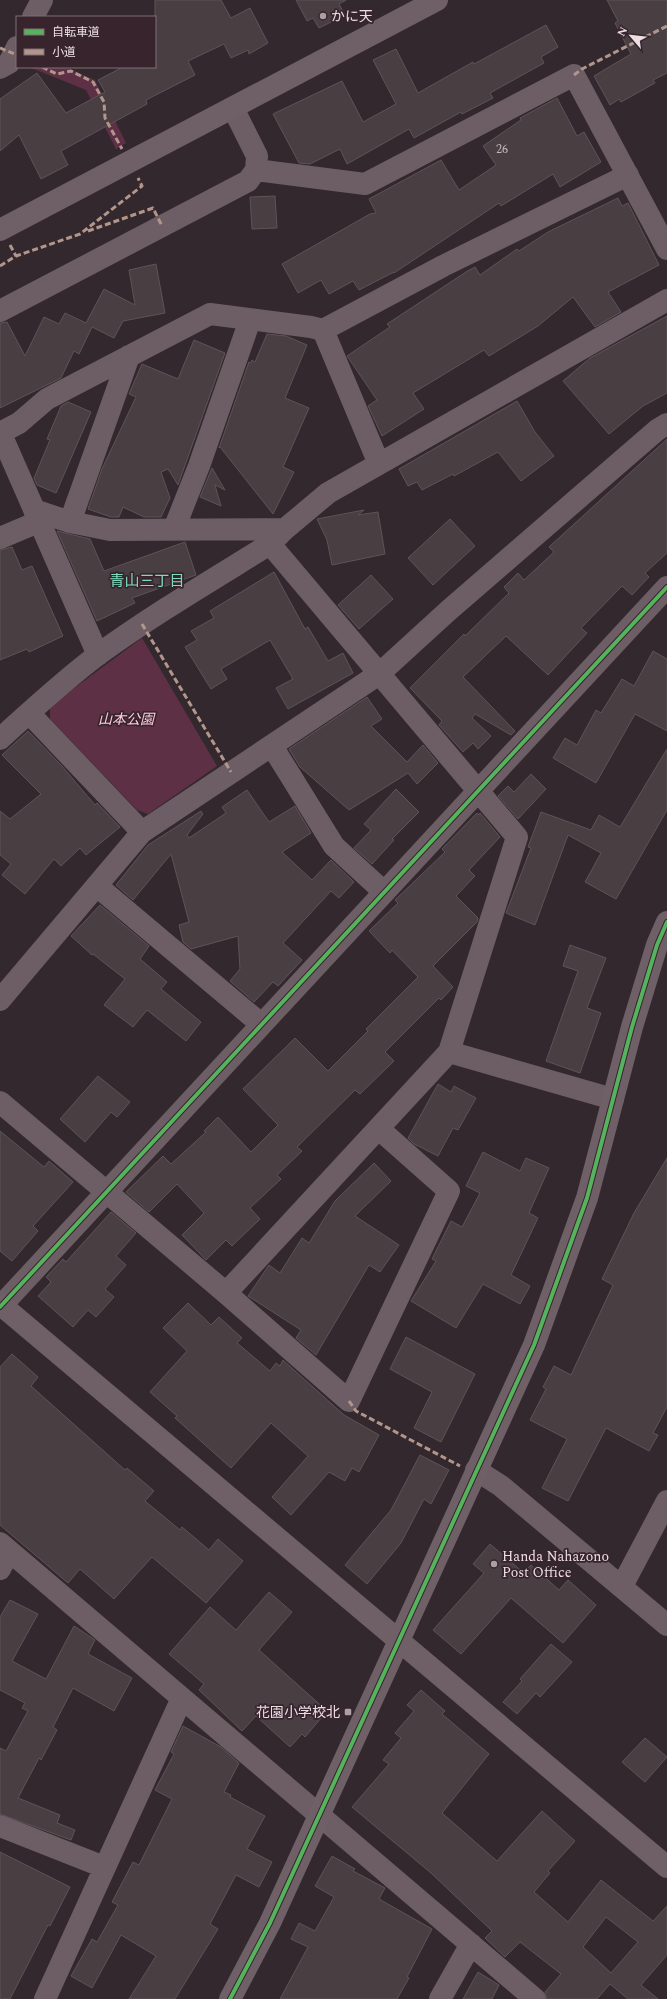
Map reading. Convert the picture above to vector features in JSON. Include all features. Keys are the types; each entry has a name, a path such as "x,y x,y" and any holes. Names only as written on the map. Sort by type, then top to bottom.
{"street":[{"path":"34,16 42,0"},
{"path":"0,230 136,157 233,108 437,0"},
{"path":"0,68 8,63 16,49"},
{"path":"256,170 365,184 574,75 667,249"},
{"path":"0,311 248,181 256,170 257,156 233,108"},
{"path":"98,655 36,516 6,464 0,432 19,423 47,399 210,314 311,327 323,330 443,266 628,175"},
{"path":"0,740 49,694 98,655 142,624 277,536 328,493 667,300"},
{"path":"174,529 199,466 250,320"},
{"path":"323,330 379,464"},
{"path":"70,522 129,356"},
{"path":"0,1000 142,832 379,674 657,430 667,424"},
{"path":"0,538 36,516 110,530 174,529 277,536 379,674 517,837 449,1052 226,1293"},
{"path":"667,587 1,1305 667,1867"},
{"path":"29,713 142,832"},
{"path":"272,746 334,846 384,892"},
{"path":"97,886 261,1024"},
{"path":"230,1999 270,1923 320,1816 398,1641 537,1338 587,1198 632,1027 657,945 667,922"},
{"path":"449,1052 613,1099"},
{"path":"0,1102 226,1293 349,1401 449,1191 379,1129"},
{"path":"476,1470 501,1486 667,1624"},
{"path":"622,1586 667,1500"},
{"path":"3,1554 182,1698 535,1999"},
{"path":"45,1999 182,1698"},
{"path":"0,1826 104,1867"},
{"path":"440,1999 471,1944"}],"green space":[{"path":"31,68 67,68 95,80 126,143 116,149 86,90"},
{"name":"山本公園","path":"142,638 217,766 148,814 137,810 50,719 50,706"}],"building":[{"path":"155,0 221,0 231,18 250,8 268,43 249,54 248,50 231,58 224,44 188,61 195,75 146,100 147,104 61,151 68,165 41,179 19,135 0,151 0,99 37,73 66,113 105,92 98,80 121,68 156,68"},
{"name":"かに天","path":"296,0 346,0 339,4 345,15 319,28 313,18 307,21"},
{"path":"607,0 667,0 667,73 653,80 655,83 621,102 619,99 610,105 594,76 631,54 615,23 618,21"},
{"path":"546,25 558,47 541,57 544,63 490,93 493,98 462,114 461,112 414,138 409,129 347,164 340,149 310,164 299,163 273,114 342,81 363,122 396,104 373,60 396,49 418,93 473,62 474,64"},
{"path":"557,98 577,136 584,132 601,162 560,187 553,174 501,206 499,203 394,273 359,290 353,281 329,294 321,280 298,293 282,264 370,214 376,213 369,199 441,160 459,190 496,165 483,146 521,120 520,118"},
{"path":"275,196 277,228 252,229 250,197"},
{"path":"618,198 622,206 628,203 659,265 608,292 621,312 595,327 573,297 538,326 489,356 484,350 413,393 424,409 382,436 368,406 377,400 347,356 390,327 387,324 466,272 475,267 480,275 517,249 519,251 548,232"},
{"path":"156,264 165,313 123,321 114,338 92,327 79,354 74,351 61,378 0,408 0,323 7,322 25,356 44,317 59,324 65,313 86,323 104,289 135,305 129,270"},
{"path":"667,316 667,393 643,406 609,434 563,381 590,358"},
{"path":"267,334 286,336 307,345 285,398 309,408 283,467 294,472 273,514 220,447 219,448 249,362 251,363 252,360 255,362"},
{"path":"194,340 225,353 178,485 168,469 161,472 170,498 161,517 144,517 123,507 119,517 111,517 88,509 102,469 136,397 129,394 142,364 178,379"},
{"path":"517,401 535,432 554,456 521,481 498,452 454,476 453,474 422,490 417,482 408,486 399,469"},
{"path":"68,402 91,412 56,493 37,485 34,478 50,440 47,439 61,406"},
{"path":"667,439 667,553 645,573 649,577 632,595 622,586 581,628 587,633 548,675 506,636 463,677 515,731 511,735 475,714 472,718 491,736 478,749 473,743 463,752 439,725 442,721 410,688 464,634 465,636 509,593 504,587 518,573 524,580 554,552 549,547"},
{"path":"212,468 225,490 215,485 221,506 200,497"},
{"path":"364,510 358,515 378,512 385,554 332,565 327,540 317,519"},
{"path":"450,519 475,546 433,585 408,558"},
{"path":"57,531 90,539 104,571 185,542 196,575 132,598 135,603 97,621"},
{"path":"12,547 22,570 32,566 63,636 29,652 27,649 0,660 0,550"},
{"path":"274,572 305,629 308,627 328,661 343,653 353,673 288,709 276,688 293,679 270,640 221,669 227,679 211,689 185,647 197,640 191,631 214,618 210,611"},
{"path":"371,575 393,599 359,629 338,605"},
{"path":"653,651 667,659 667,731 635,714 596,783 553,758 565,738 577,745 596,710 601,713 622,679 634,686"},
{"path":"367,697 382,719 371,726 407,762 423,745 438,763 417,784 408,773 349,810 300,767 289,749"},
{"path":"28,731 61,765 95,805 97,803 120,827 86,855 80,848 61,866 54,859 25,894 2,875 11,864 0,855 0,811 10,819 41,794 2,755"},
{"path":"667,749 667,810 616,899 585,882 601,853 568,835 535,925 506,913 531,848 528,847 541,812 591,830 599,815 620,827"},
{"path":"531,774 546,789 518,819 498,796 508,786 514,792"},
{"path":"396,789 419,812 392,839 394,840 372,864 354,848 371,830 364,824"},
{"path":"247,790 269,822 295,806 311,833 282,852 312,880 331,860 354,882 339,898 331,891 283,943 302,960 278,986 273,982 254,1002 230,981 240,969 238,936 191,949 183,942 179,925 189,922 171,854 133,900 116,885 148,845 201,811 203,814 187,835 189,838 226,813 222,807"},
{"path":"477,813 479,815 480,813 500,837 469,870 475,876 456,896 478,918 477,922 433,966 453,987 441,1000 439,998 385,1052 394,1061 360,1094 355,1090 297,1147 302,1151 277,1175 281,1179 250,1208 260,1219 232,1246 226,1240 206,1260 182,1235 204,1213 177,1184 149,1212 126,1192 163,1156 171,1164 206,1132 204,1131 218,1117 251,1152 278,1125 243,1089 295,1038 328,1071 368,1031 366,1029 418,977 392,950 390,953 369,931 398,903 395,900 445,852 442,849"},
{"path":"100,905 149,946 140,959 167,982 161,989 201,1022 186,1041 147,1010 133,1027 104,1005 125,979 93,954 92,955 71,936"},
{"path":"570,945 606,958 587,1008 601,1013 580,1073 546,1061 578,971 563,966"},
{"path":"98,1076 130,1102 117,1117 111,1112 85,1142 60,1119"},
{"path":"438,1084 451,1092 454,1086 476,1098 458,1130 453,1128 438,1156 414,1144 408,1138"},
{"path":"0,1131 44,1167 49,1161 73,1182 33,1226 38,1231 12,1261 0,1251"},
{"path":"483,1152 520,1171 526,1158 549,1168 529,1213 538,1218 511,1275 530,1286 520,1304 483,1284 456,1328 411,1301 436,1261 432,1259 451,1221 462,1227 480,1193 466,1186"},
{"path":"667,1158 667,1407 653,1433 658,1435 649,1451 606,1428 568,1501 542,1488 567,1439 530,1420 546,1389 543,1387 554,1366 571,1375 613,1285 602,1279 634,1213"},
{"path":"374,1163 391,1181 355,1216 399,1245 380,1272 369,1265 316,1355 296,1338 301,1330 248,1296 269,1265 280,1273 302,1238 309,1243 335,1201"},
{"path":"111,1212 136,1233 116,1256 126,1265 105,1289 114,1297 96,1317 88,1310 73,1327 38,1296 51,1282 46,1277 63,1259 66,1262"},
{"path":"188,1303 211,1325 219,1317 242,1338 237,1343 270,1371 276,1363 280,1366 283,1360 344,1415 379,1435 359,1472 352,1468 345,1481 329,1472 291,1515 272,1497 308,1456 271,1423 231,1468 175,1418 177,1416 150,1392 187,1351 163,1328"},
{"path":"406,1337 475,1374 441,1442 414,1428 432,1392 390,1369"},
{"path":"12,1354 38,1377 31,1386 125,1470 127,1468 154,1491 145,1501 180,1530 182,1527 209,1550 218,1539 243,1561 206,1603 152,1557 114,1599 80,1569 68,1583 0,1525 0,1367"},
{"path":"420,1455 449,1470 431,1504 424,1499 401,1543 367,1584 345,1565 391,1510"},
{"path":"490,1544 524,1573 531,1565 559,1590 568,1580 596,1605 563,1643 511,1598 461,1654 433,1630 484,1573 473,1564"},
{"path":"269,1592 292,1612 259,1650 327,1711 305,1737 302,1734 290,1747 256,1716 242,1731 199,1690 204,1684 169,1654 210,1607 236,1630"},
{"path":"10,1600 38,1614 12,1661 46,1679 74,1626 95,1640 88,1654 132,1678 114,1711 73,1688 53,1727 57,1730 41,1760 39,1758 18,1798 60,1815 57,1823 75,1830 71,1840 0,1814 0,1748 6,1751 28,1711 22,1708 25,1703 0,1690 0,1617"},
{"path":"551,1644 572,1662 540,1697 536,1693 517,1714 503,1702 522,1681 520,1679"},
{"path":"421,1690 445,1711 442,1714 489,1754 442,1813 497,1861 542,1811 575,1841 548,1871 550,1873 534,1892 568,1922 601,1880 653,1921 667,1906 667,1955 641,1985 658,1999 628,1999 610,1984 597,1999 547,1999 545,1992 561,1974 520,1942 505,1957 485,1938 492,1931 431,1873 352,1807 389,1764 383,1760 401,1738 395,1733 414,1711 407,1705","holes":["606,1917 638,1942 611,1973 583,1947"]},
{"path":"183,1726 221,1747 239,1763 224,1792 231,1795 230,1797 265,1816 247,1849 272,1862 259,1887 236,1875 210,1924 218,1929 175,1999 129,1999 156,1956 121,1935 92,1988 71,1976 92,1939 97,1942 118,1905 112,1902 133,1862 139,1865 172,1799 155,1790 174,1754 171,1752"},
{"path":"645,1738 667,1757 645,1782 622,1762"},
{"path":"0,1852 70,1887 50,1926 48,1925 10,1999 0,1999"},
{"path":"332,1856 355,1869 353,1871 385,1888 379,1899 432,1929 407,1977 409,1978 397,1999 280,1999 308,1947 291,1939 299,1923 315,1931 334,1897 315,1886"},
{"path":"478,1972 499,1985 492,1999 463,1999"}],"marked path":[{"path":"574,75 582,69 667,26"},
{"path":"0,48 16,55"},
{"path":"44,68 57,74 71,71 93,82 104,102 105,118 122,149"},
{"path":"0,266 16,256 80,234 142,186 138,178"},
{"path":"88,231 153,208 162,226"},
{"path":"10,245 16,256"},
{"path":"142,624 231,772"},
{"path":"349,1401 356,1411 460,1466"}],"cycle path":[{"path":"0,1307 667,587"},
{"path":"230,1999 270,1923 534,1345 587,1198 632,1027 657,945 667,922"}],"place":[{"name":"かに天","path":"323,16"},
{"name":"Handa Nahazono Post Office","path":"494,1564"},
{"name":"花園小学校北","path":"348,1712"}],"district":[{"name":"青山三丁目","path":"147,581"}]}
